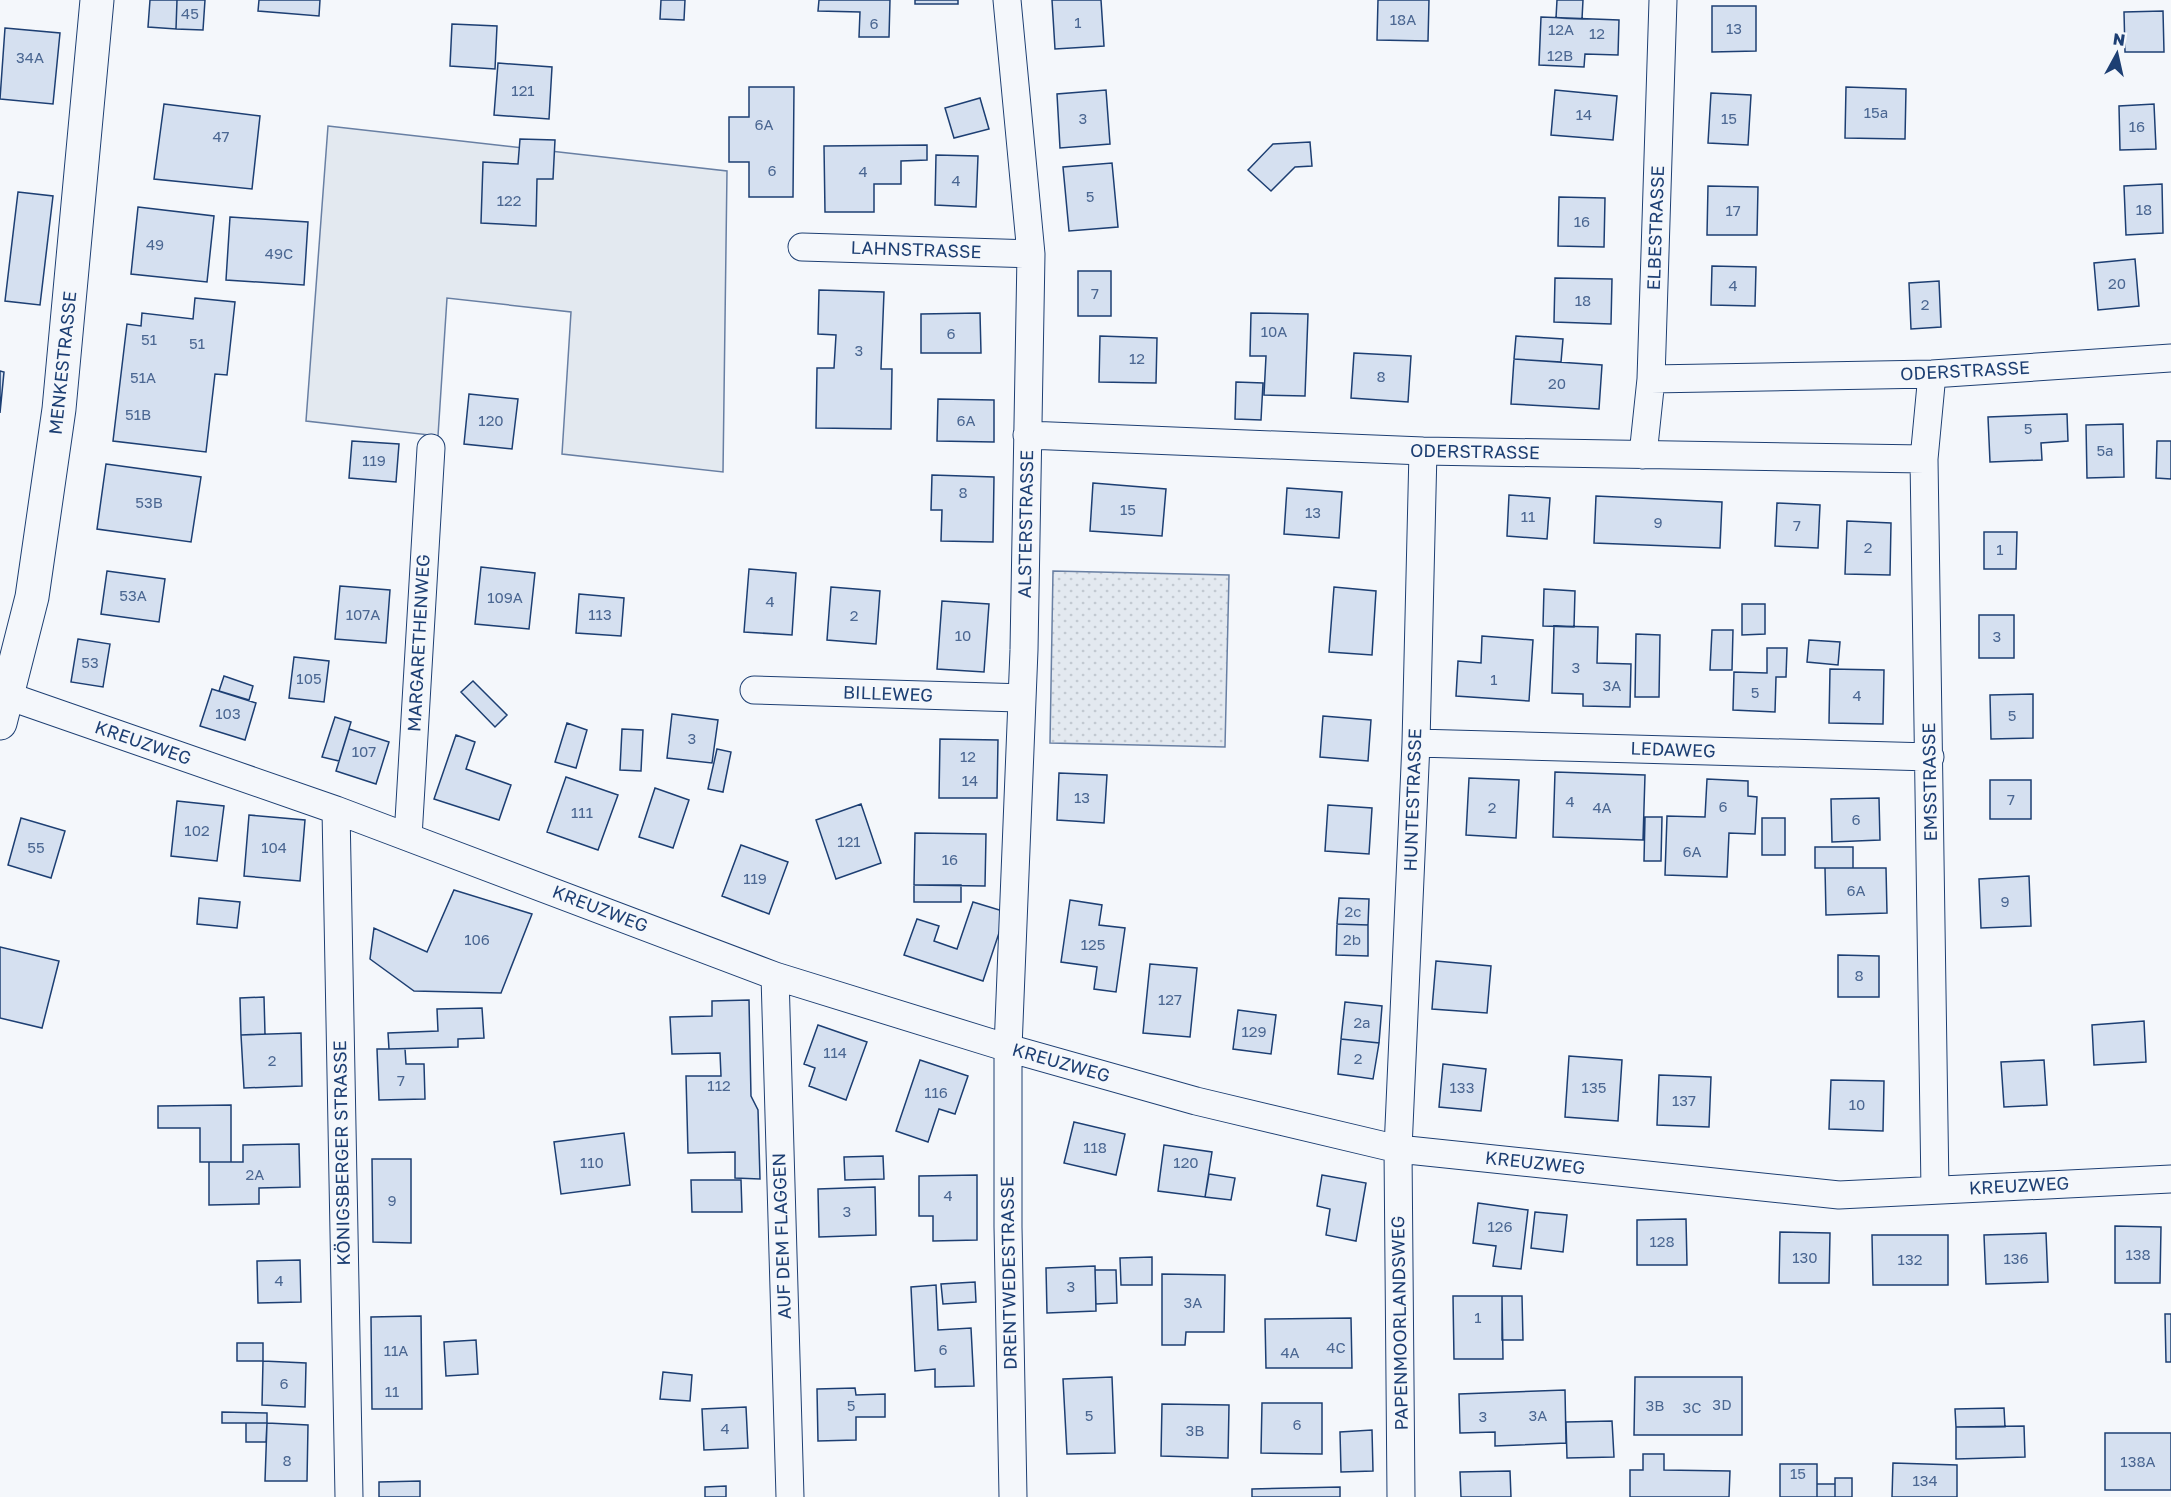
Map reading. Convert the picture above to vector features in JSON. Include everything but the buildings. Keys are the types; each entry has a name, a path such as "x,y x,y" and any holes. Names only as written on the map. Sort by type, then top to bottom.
{"street":[{"name":"MENKESTRASSE","path":"3,704 32,597 59,409 92,78 97,0"},
{"name":"ALSTERSTRASSE","path":"1008,0 1031,254 1022,698 1008,1048"},
{"name":"ELBESTRASSE","path":"1643,455 1651,379 1663,0"},
{"name":"LAHNSTRASSE","path":"802,247 1031,254"},
{"name":"ODERSTRASSE","path":"1651,379 1932,374 2171,358"},
{"name":"EMSSTRASSE","path":"1932,374 1924,459 1935,1190"},
{"name":"ODERSTRASSE","path":"1027,435 1424,451 1924,459"},
{"name":"MARGARETHENWEG","path":"408,837 431,448"},
{"name":"HUNTESTRASSE","path":"1398,1149 1416,743 1424,451"},
{"name":"BILLEWEG","path":"754,690 1022,698"},
{"name":"KREUZWEG","path":"3,704 336,810 775,976 1008,1048 1196,1101 1398,1149 1839,1195 2171,1179"},
{"name":"LEDAWEG","path":"1416,743 1930,757"},
{"name":"KÖNIGSBERGER STRASSE","path":"336,810 349,1497"},
{"name":"AUF DEM FLAGGEN","path":"775,976 790,1497"},
{"name":"DRENTWEDESTRASSE","path":"1008,1048 1008,1227 1013,1497"},
{"name":"PAPENMOORLANDSWEG","path":"1398,1149 1401,1497"}],"shaded area":[{"path":"328,126 727,171 723,472 562,454 571,312 447,298 438,436 306,421"},
{"path":"1053,571 1229,575 1225,747 1050,743"}]}
